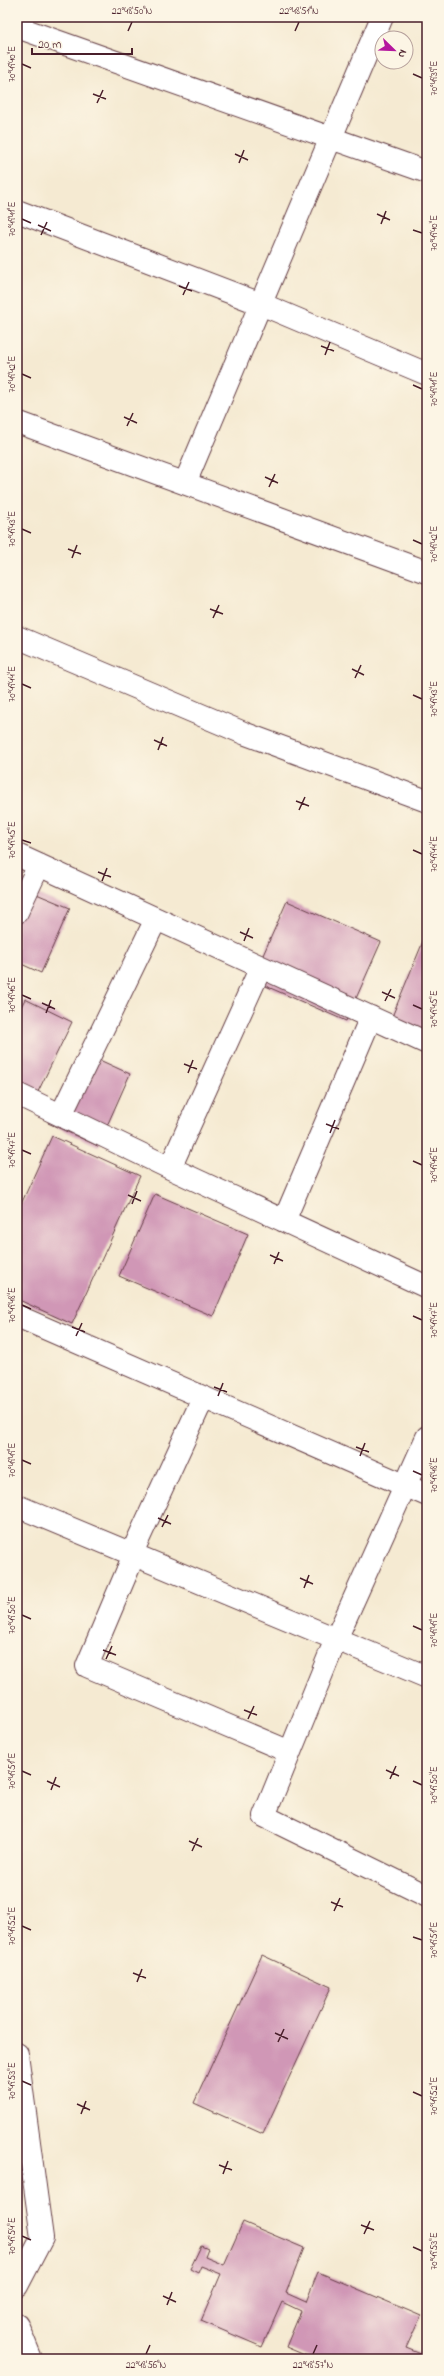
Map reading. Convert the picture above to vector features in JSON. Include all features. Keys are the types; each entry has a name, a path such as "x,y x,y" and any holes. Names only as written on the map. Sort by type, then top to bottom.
{"street":[{"path":"185,483 382,17"},
{"path":"17,27 427,172"},
{"path":"17,211 261,304 427,374"},
{"path":"17,422 427,572"},
{"path":"17,636 246,734 427,801"},
{"path":"17,855 427,1043"},
{"path":"17,912 39,865"},
{"path":"61,1115 156,919"},
{"path":"170,1168 261,967"},
{"path":"284,1221 371,1017"},
{"path":"17,1094 170,1168 427,1287"},
{"path":"17,1316 427,1496"},
{"path":"206,1399 199,1407 132,1553 134,1555 87,1666 290,1752"},
{"path":"427,1437 336,1639 264,1816 427,1896"},
{"path":"17,1506 427,1677"},
{"path":"17,2054 42,2238 17,2286"},
{"path":"17,2324 31,2359"}],"building":[{"path":"27,890 70,908 41,973 17,962 17,913"},
{"path":"287,901 381,942 346,1021 252,980"},
{"path":"427,932 427,1034 391,1019"},
{"path":"25,999 72,1022 32,1104 17,1097 17,1015"},
{"path":"80,1051 130,1074 98,1146 48,1123"},
{"path":"52,1136 140,1176 72,1324 17,1299 17,1213"},
{"path":"155,1194 248,1234 213,1316 119,1276"},
{"path":"262,1955 331,1987 263,2134 194,2103"},
{"path":"243,2222 304,2248 286,2293 306,2302 318,2272 421,2316 406,2348 426,2356 427,2353 427,2359 408,2359 403,2357 402,2359 314,2359 286,2347 301,2311 282,2302 262,2347 201,2321 221,2274 201,2266 198,2273 190,2269 201,2246 208,2249 205,2257 224,2265"}]}
